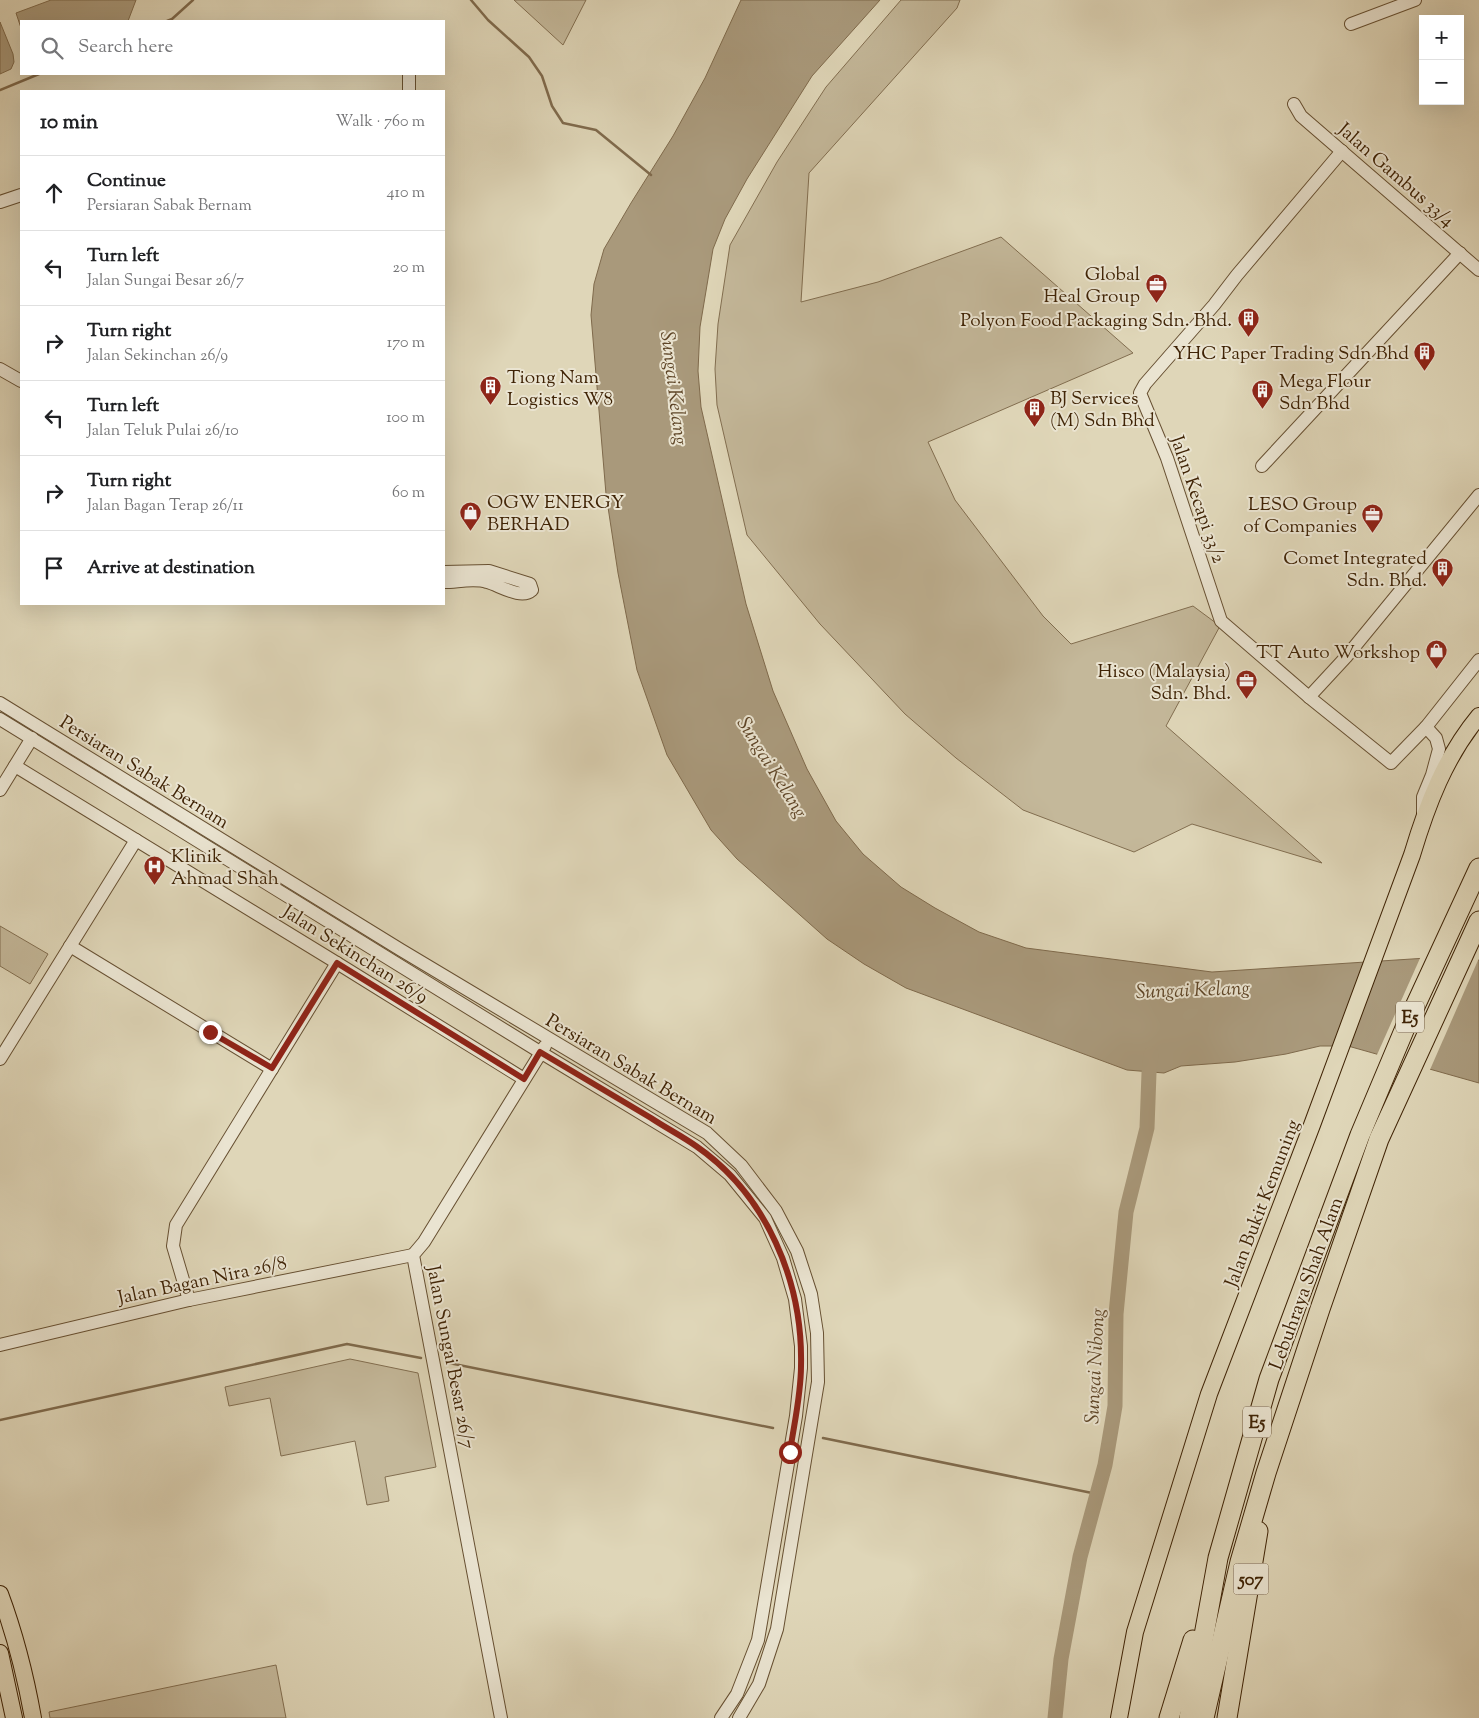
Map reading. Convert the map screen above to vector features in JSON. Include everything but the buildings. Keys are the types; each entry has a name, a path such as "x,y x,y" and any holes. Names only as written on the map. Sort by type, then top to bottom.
{"highway":[{"name":"Lebuhraya Shah Alam","path":"1189,1718 1218,1558 1269,1379 1360,1135 1404,1028 1479,868"},
{"name":"Lebuhraya Shah Alam","path":"1204,1718 1240,1562 1266,1473 1320,1309 1380,1139 1479,921"},
{"name":"507","path":"1227,1718 1255,1556 1266,1473"},
{"name":"507","path":"1169,1718 1218,1558"}],"main road":[{"name":"Jalan Bukit Kemuning","path":"1119,1718 1135,1632 1209,1394 1312,1125 1412,855 1423,817 1441,774 1479,716"},
{"path":"0,1594 20,1652 33,1718"},
{"path":"0,1653 14,1718"}],"street":[{"path":"1352,24 1415,0"},
{"path":"409,75 409,90"},
{"name":"Jalan Gambus 33/4","path":"1294,104 1301,116 1479,270"},
{"name":"Jalan Kecapi 33/2","path":"1342,151 1242,268 1214,305 1145,384 1140,393 1167,458 1221,621 1391,763 1426,727"},
{"path":"0,202 20,195"},
{"path":"1262,466 1460,253"},
{"path":"0,369 20,380"},
{"path":"1310,697 1346,658 1479,495"},
{"path":"445,572 489,571 530,584 532,590 524,594 485,581 445,582"},
{"path":"1423,817 1423,797 1432,775 1439,749 1436,738 1426,727 1479,660"},
{"name":"Persiaran Sabak Bernam","path":"0,704 548,1039 707,1133 741,1165 776,1211 797,1251 811,1294 817,1333 818,1382 777,1629 759,1684 739,1718"},
{"name":"Persiaran Sabak Bernam","path":"0,719 697,1147 730,1175 764,1218 783,1258 795,1299 801,1346 801,1368 796,1416 758,1640 737,1694 721,1718"},
{"path":"0,790 32,738"},
{"name":"Jalan Sekinchan 26/9","path":"15,766 524,1079"},
{"path":"0,1059 136,840"},
{"path":"70,946 272,1068"},
{"path":"189,1300 172,1246 176,1225 337,963"},
{"name":"Jalan Sungai Besar 26/7","path":"501,1718 413,1254 424,1242 548,1039"},
{"name":"Jalan Bagan Nira 26/8","path":"0,1345 189,1300 413,1254"}],"shaded area":[{"path":"514,0 586,0 563,45"},
{"path":"901,0 960,0 957,8 809,173 801,302 878,282 1001,237 1133,353 928,442 955,500 1043,616 1071,644 1193,606 1220,626 1166,726 1322,863 1192,824 1134,852 1023,810 956,758 905,714 820,624 747,535 717,405 715,369 718,324 730,245 777,162 826,87"},
{"path":"0,926 48,954 30,984 0,966"},
{"path":"350,1359 418,1373 436,1467 385,1477 389,1501 367,1505 355,1441 281,1456 270,1398 229,1406 225,1387"},
{"path":"276,1665 286,1718 50,1718 49,1712"}],"water":[{"path":"51,0 136,0 128,20 20,20 20,25 16,13"},
{"name":"Sungai Kelang","path":"741,0 880,0 812,76 747,179 725,219 713,249 700,327 698,371 701,407 746,604 773,691 807,769 836,821 863,854 901,887 979,932 1026,948 1212,972 1427,958 1479,960 1479,1083 1348,1046 1320,1046 1286,1054 1235,1062 1181,1066 1164,1073 1127,1070 906,988 864,964 827,939 737,859 711,830 667,755 637,670 618,573 606,494 591,315 594,284 604,249 673,136 705,78"},
{"path":"0,22 13,54 14,62 11,69 0,74"}],"pier":[{"path":"1421,956 1479,958 1429,1072 1376,1057"}],"waterway":[{"path":"170,20 193,0"},
{"path":"471,0 488,20 529,57 542,76 552,106 563,123 596,130 651,175"},
{"path":"0,90 37,75"},
{"name":"Sungai Nibong","path":"1055,1718 1061,1659 1080,1557 1105,1465 1115,1406 1116,1314 1126,1212 1147,1128 1151,1054"},
{"path":"0,1420 347,1344 421,1358"},
{"path":"449,1363 773,1428"},
{"path":"823,1438 1097,1494"}],"place":[{"name":"Global Heal Group","path":"1156,303"},
{"name":"Polyon Food Packaging Sdn. Bhd.","path":"1248,338"},
{"name":"YHC Paper Trading Sdn Bhd","path":"1425,371"},
{"name":"Tiong Nam Logistics W8","path":"491,406"},
{"name":"Mega Flour Sdn Bhd","path":"1263,410"},
{"name":"BJ Services (M) Sdn Bhd","path":"1034,427"},
{"name":"OGW ENERGY BERHAD","path":"471,531"},
{"name":"LESO Group of Companies","path":"1373,533"},
{"name":"Comet Integrated Sdn. Bhd.","path":"1443,587"},
{"name":"TT Auto Workshop","path":"1436,670"},
{"name":"Hisco (Malaysia) Sdn. Bhd.","path":"1247,700"},
{"name":"Klinik Ahmad Shah","path":"155,885"}],"route":[{"path":"210,1032 272,1068 337,963 524,1079 540,1052 697,1147 730,1175 764,1218 783,1258 795,1299 801,1346 801,1368 790,1452"}]}
